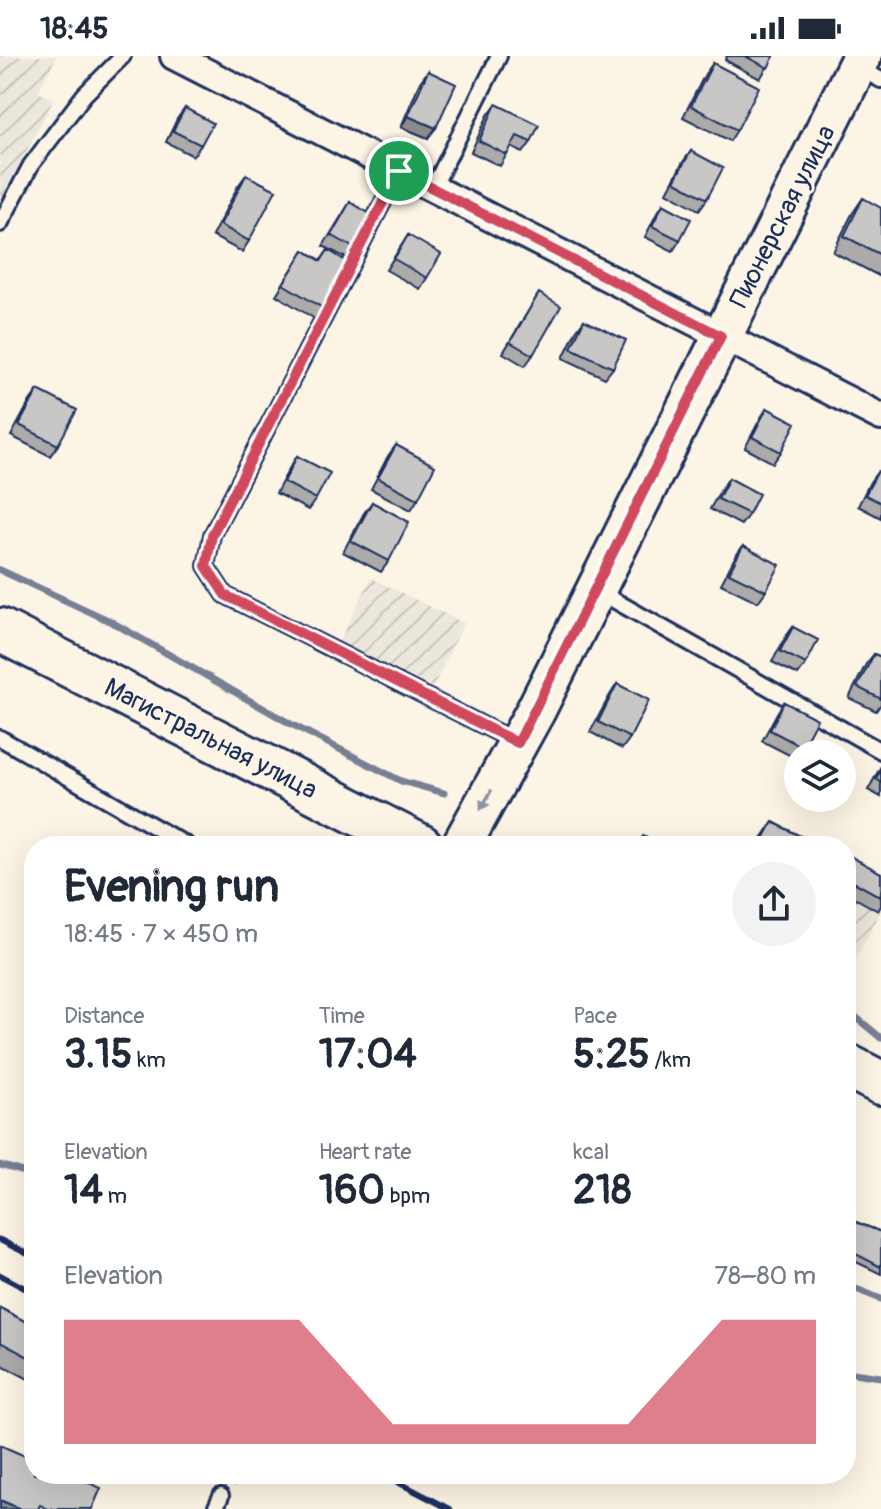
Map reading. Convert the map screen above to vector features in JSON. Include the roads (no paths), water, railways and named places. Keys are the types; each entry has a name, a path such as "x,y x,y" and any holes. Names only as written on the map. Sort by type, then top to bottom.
{"main road":[{"name":"Магистральная улица","path":"0,630 402,836"},
{"path":"856,1070 881,1083"}],"street":[{"path":"174,56 881,417"},
{"name":"Пионерская улица","path":"467,836 518,743 721,336 867,68"}],"lane":[{"path":"0,224 31,165 84,95 123,56"},
{"path":"433,188 499,56"},
{"path":"399,171 212,535 206,566 225,595 518,743"},
{"path":"595,590 881,751"},
{"path":"0,738 171,836"}],"waterway":[{"path":"0,570 110,621 291,724 401,781 444,793"},
{"path":"856,1017 881,1038"},
{"path":"0,1165 24,1172"},
{"path":"856,1289 881,1299"},
{"path":"856,1373 881,1377"}],"railway":[{"path":"0,1240 24,1252"},
{"path":"0,1275 24,1288"},
{"path":"401,1484 450,1509"}]}
